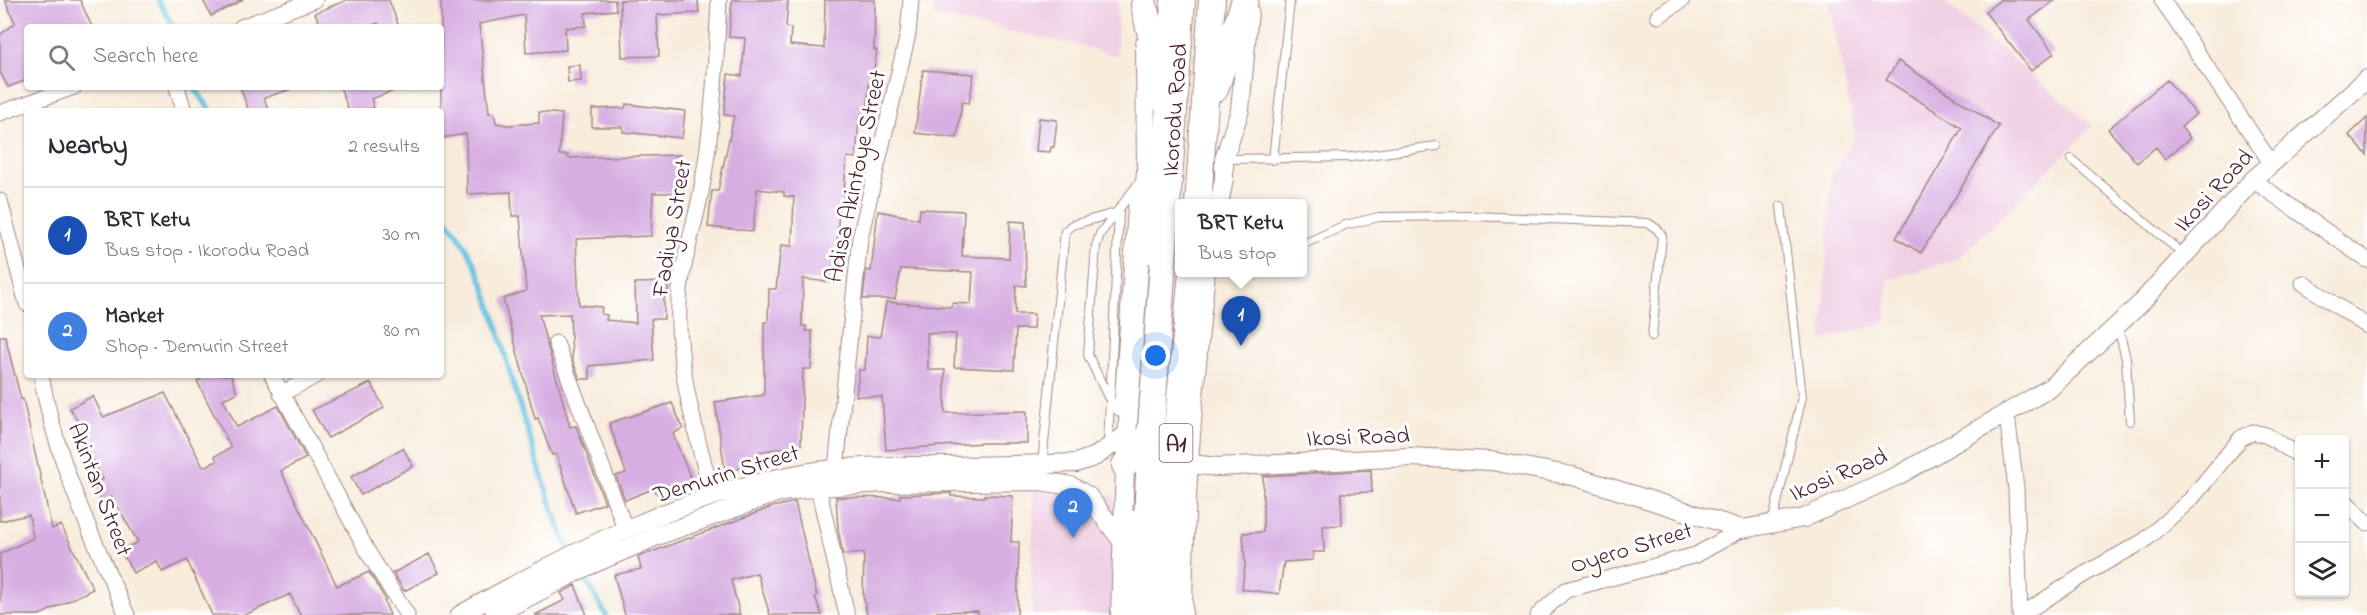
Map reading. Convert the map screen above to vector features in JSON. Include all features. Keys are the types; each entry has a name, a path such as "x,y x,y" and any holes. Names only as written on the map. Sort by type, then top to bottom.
{"highway":[{"name":"Ikorodu Road","path":"1143,615 1129,441 1167,241 1172,130 1182,0"},
{"name":"Ikorodu Road","path":"1198,199 1212,0"},
{"path":"1204,124 1245,0"},
{"path":"1155,3 1161,84 1172,130"},
{"name":"A1","path":"1168,615 1174,461 1192,277"}],"street":[{"path":"249,24 315,0"},
{"name":"Fadiya Street","path":"713,497 688,395 680,328 680,290 702,188 715,96 719,0"},
{"name":"Adisa Akintoye Street","path":"836,468 860,238 908,34 911,0"},
{"path":"1220,199 1224,179 1224,159 1240,110 1250,0"},
{"path":"1658,16 1682,0"},
{"path":"2162,0 2271,163"},
{"name":"Ikorodu Road","path":"1120,615 1122,541 1155,3"},
{"name":"Ikosi Road","path":"1190,464 1218,467 1410,457 1491,461 1573,476 1668,508 1742,529 1804,518 1899,476 2007,416 2050,388 2118,324 2253,180 2367,79"},
{"path":"0,113 65,90"},
{"path":"178,90 183,108"},
{"path":"2253,180 2367,260"},
{"path":"0,201 24,293"},
{"path":"1183,615 1183,539 1193,395 1206,277"},
{"path":"2303,283 2367,326"},
{"path":"556,343 626,531"},
{"name":"Akintan Street","path":"42,378 59,451 127,615"},
{"path":"273,378 281,394 302,425 369,554 407,615"},
{"path":"281,394 311,378"},
{"path":"2007,416 2016,488 2020,615"},
{"path":"2020,615 2083,575 2144,541 2191,499 2241,438 2253,432 2266,435 2295,453"},
{"name":"Demurin Street","path":"583,559 776,493 818,488 1041,473 1076,463 1129,441"},
{"name":"Demurin Street","path":"460,615 551,576 583,559 626,531 713,497 773,480 836,468 1041,473 1088,496 1122,541"},
{"path":"818,488 847,615"},
{"path":"2349,505 2367,523"},
{"name":"Oyero Street","path":"1538,615 1566,590 1696,555 1742,529"},
{"name":"Demurin Street","path":"494,615 551,576"}],"lane":[{"path":"1204,124 1219,0"},
{"path":"1273,160 1290,0"},
{"path":"1150,273 1161,84"},
{"path":"1224,159 1273,160 1383,154 1437,146"},
{"path":"2071,159 2184,255"},
{"path":"1129,441 1088,355 1096,246 1100,234 1134,193 1146,171"},
{"path":"1129,441 1134,193"},
{"path":"1772,524 1802,397 1781,206"},
{"path":"1119,212 1108,397 1129,441"},
{"path":"1041,473 1065,231 1072,225 1119,212"},
{"path":"1307,243 1345,225 1379,217 1473,216 1648,223 1657,228 1662,236 1652,336"},
{"path":"2118,324 2126,359 2130,421"},
{"path":"1130,615 1135,501"}],"shaded area":[{"path":"932,0 1118,0 1117,56 1074,44 933,16"},
{"path":"1829,0 1942,0 2093,126 1958,259 1888,280 1886,323 1822,340 1831,177 1855,136"},
{"path":"1034,487 1114,495 1112,615 1033,615 1031,582"}],"building":[{"path":"5,0 80,0 91,24 24,24 24,81 8,87 0,72 0,35 15,23"},
{"path":"203,0 243,0 211,16"},
{"path":"347,0 389,0 398,24 320,24 315,13"},
{"path":"441,0 615,0 616,10 585,13 586,26 565,28 566,50 526,53 524,15 479,24 489,113 494,113 496,123 507,125 539,123 539,112 562,114 559,155 568,155 568,158 680,155 680,193 653,193 651,236 576,239 579,305 602,307 601,314 607,315 606,320 636,323 635,283 668,282 668,295 664,295 664,319 651,319 654,360 589,366 590,379 580,379 572,359 570,314 539,315 570,427 576,426 605,503 576,513 556,454 552,455 538,418 535,419 503,299 526,291 520,216 512,216 511,192 467,194 466,134 444,138 444,108 441,108 441,90 444,90 444,24 441,24"},
{"path":"620,0 698,0 699,13 657,15 659,56 622,57"},
{"path":"732,0 788,0 786,27 791,28 790,45 824,48 825,0 875,0 874,50 877,50 872,83 869,83 867,119 859,118 856,158 847,157 843,202 839,201 836,283 803,279 802,326 806,326 806,331 812,331 812,352 811,369 803,369 801,445 757,452 760,465 725,471 715,402 764,395 764,322 768,322 769,289 776,289 781,245 792,246 794,197 784,196 784,192 757,189 753,231 708,227 712,191 718,191 734,116 724,115 728,74 742,76 745,38 729,37"},
{"path":"2000,0 2055,0 2029,20 2054,53 2031,71 1985,12"},
{"path":"1898,61 1999,126 1921,253 1896,238 1962,128 1886,80"},
{"path":"580,65 581,81 568,82 567,66"},
{"path":"923,70 974,74 969,103 962,102 957,138 915,133"},
{"path":"2167,80 2196,114 2181,127 2190,138 2165,159 2156,147 2137,163 2108,129"},
{"path":"241,90 288,90 264,98 268,108 248,108"},
{"path":"341,90 396,90 371,99 374,108 348,108"},
{"path":"626,104 685,111 682,138 623,132 623,127 592,127 592,109 625,108"},
{"path":"1039,118 1057,120 1054,147 1051,147 1050,152 1036,151"},
{"path":"2367,118 2367,155 2349,135"},
{"path":"920,209 964,211 962,256 1009,258 1010,221 1025,222 1026,286 1016,285 1015,314 1034,314 1033,329 1016,329 1014,370 954,367 956,334 927,333 928,370 945,370 945,413 1027,411 1027,443 982,443 886,450 882,397 856,396 859,370 865,370 867,336 880,337 886,302 952,307 952,303 971,304 973,272 901,269 895,299 863,299 866,270 871,271 878,211 919,219"},
{"path":"0,336 5,336 21,399 23,399 52,529 61,525 93,589 40,615 0,615 0,554 33,538 29,515 0,521"},
{"path":"232,378 237,393 223,399 237,427 278,406 306,458 281,471 337,586 369,572 386,600 384,601 390,615 300,615 290,594 245,615 212,615 187,560 162,572 157,561 133,573 121,550 138,542 112,497 102,502 94,484 103,479 74,426 79,424 70,408 93,396 103,417 165,393 203,467 217,461 215,456 231,448 197,381"},
{"path":"371,383 384,408 328,438 312,410"},
{"path":"672,403 683,428 673,434 692,481 659,495 653,489 625,500 616,476 626,473 609,423"},
{"path":"403,448 413,466 361,495 351,477"},
{"path":"1371,470 1372,492 1341,493 1342,525 1323,526 1324,552 1313,552 1313,560 1284,562 1279,594 1242,589 1245,565 1243,533 1263,532 1263,476"},
{"path":"951,493 951,496 1013,496 1011,542 1019,542 1017,615 978,615 978,611 937,612 937,615 867,615 863,596 864,553 843,555 838,529 836,497 900,498 900,495"},
{"path":"795,502 817,596 815,597 822,615 770,615 757,573 731,580 740,615 625,615 614,575 641,569 638,557 772,507"},
{"path":"429,554 439,573 404,591 393,573"},
{"path":"575,585 587,615 535,615 565,600 561,593"}],"waterway":[{"path":"158,0 172,24"},
{"path":"196,90 209,108"},
{"path":"444,217 468,251 486,292 539,468 570,554"},
{"path":"581,572 606,615"}],"place":[{"name":"BRT Ketu","path":"1241,346"},
{"name":"Market","path":"1073,538"}]}
